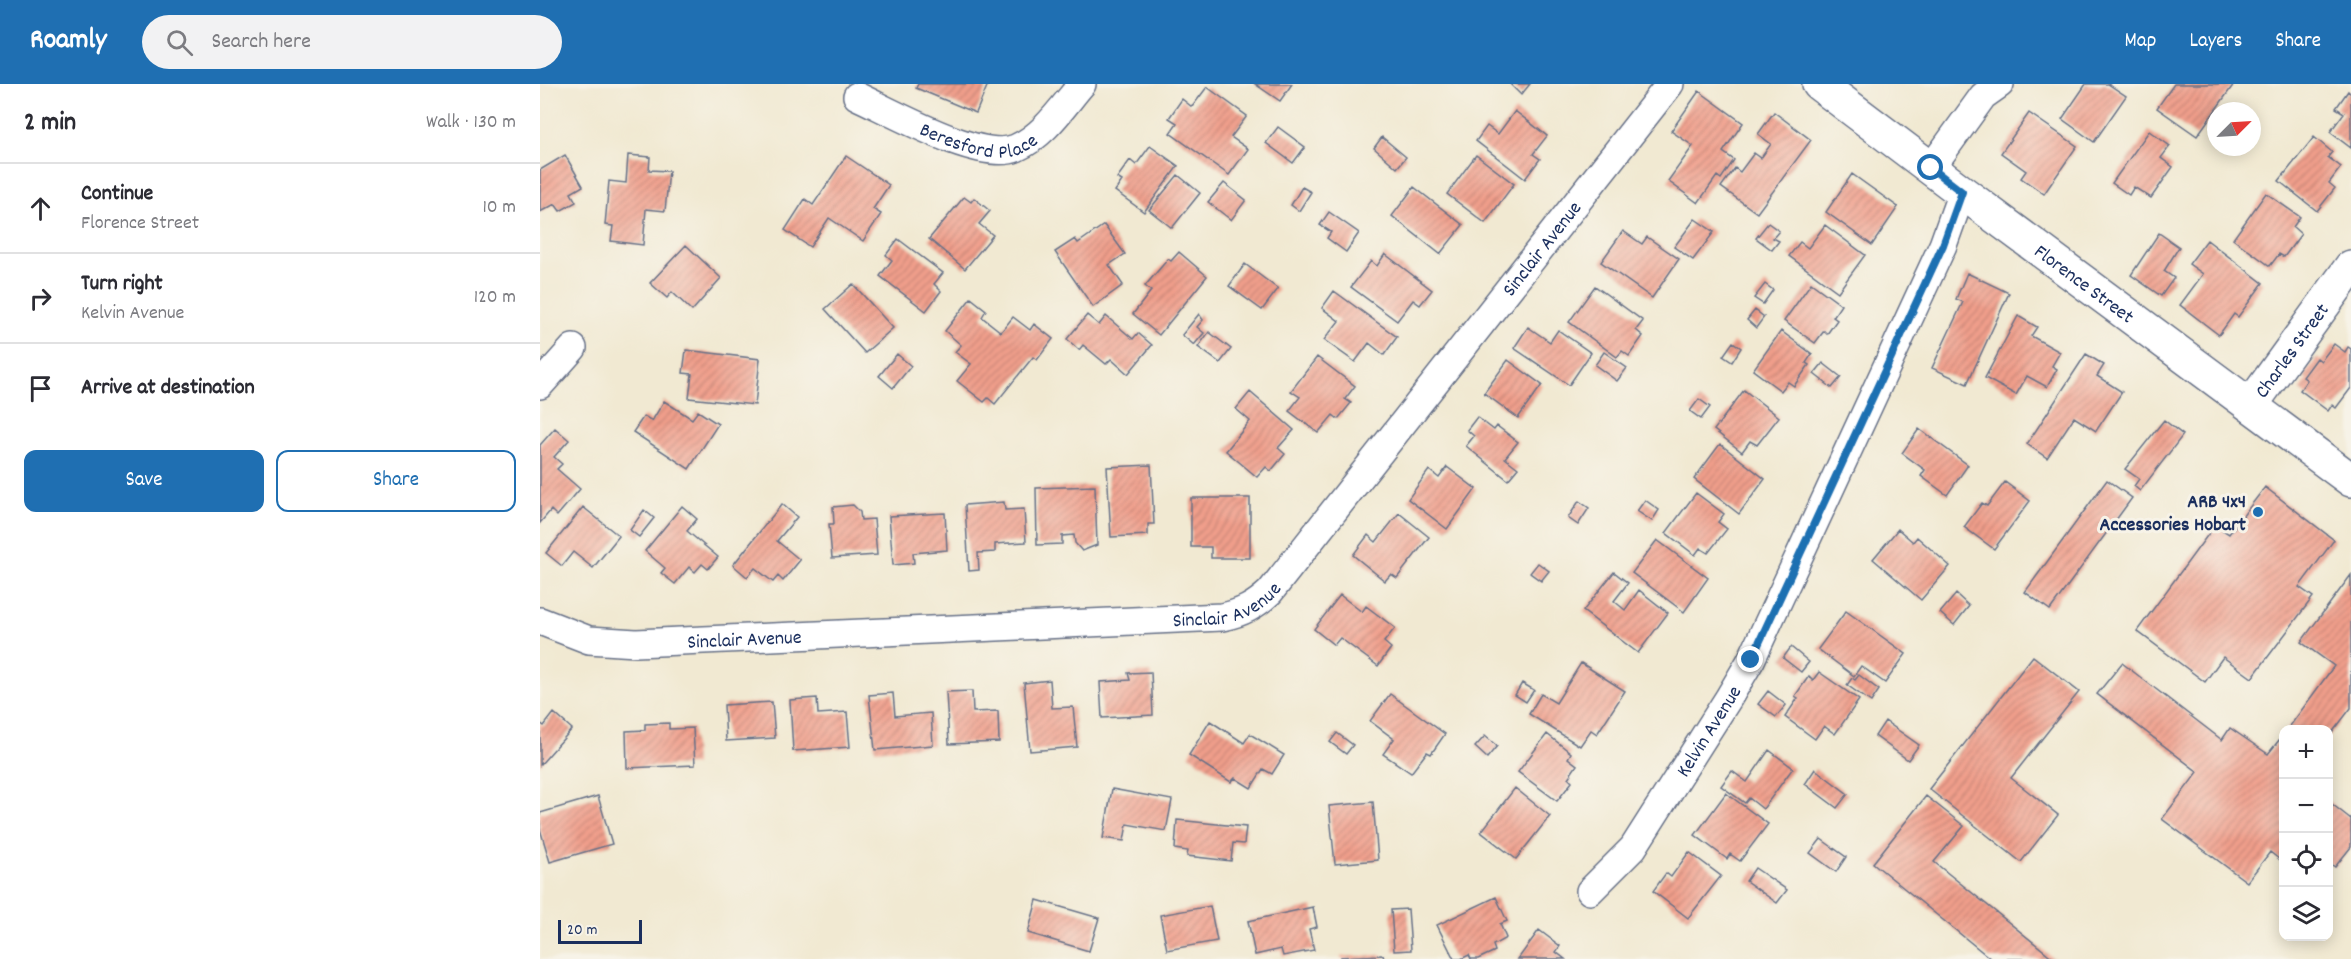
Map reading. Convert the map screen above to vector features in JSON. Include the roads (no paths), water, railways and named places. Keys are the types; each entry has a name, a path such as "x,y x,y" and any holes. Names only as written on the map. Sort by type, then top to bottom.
{"street":[{"name":"Beresford Place","path":"857,96 952,140 1004,151 1016,148 1041,132 1082,84"},
{"name":"Sinclair Avenue","path":"540,621 589,640 636,643 1222,617 1251,609 1270,592 1670,84"},
{"name":"Florence Street","path":"1819,84 2351,480"},
{"path":"1931,168 1983,96 2000,84"},
{"name":"Kelvin Avenue","path":"1590,891 1633,848 1751,660 1943,245 1962,192"},
{"name":"Charles Street","path":"2251,405 2351,267"},
{"path":"540,385 573,348"}],"place":[{"name":"ARB 4x4 Accessories Hobart","path":"2258,512"}]}
